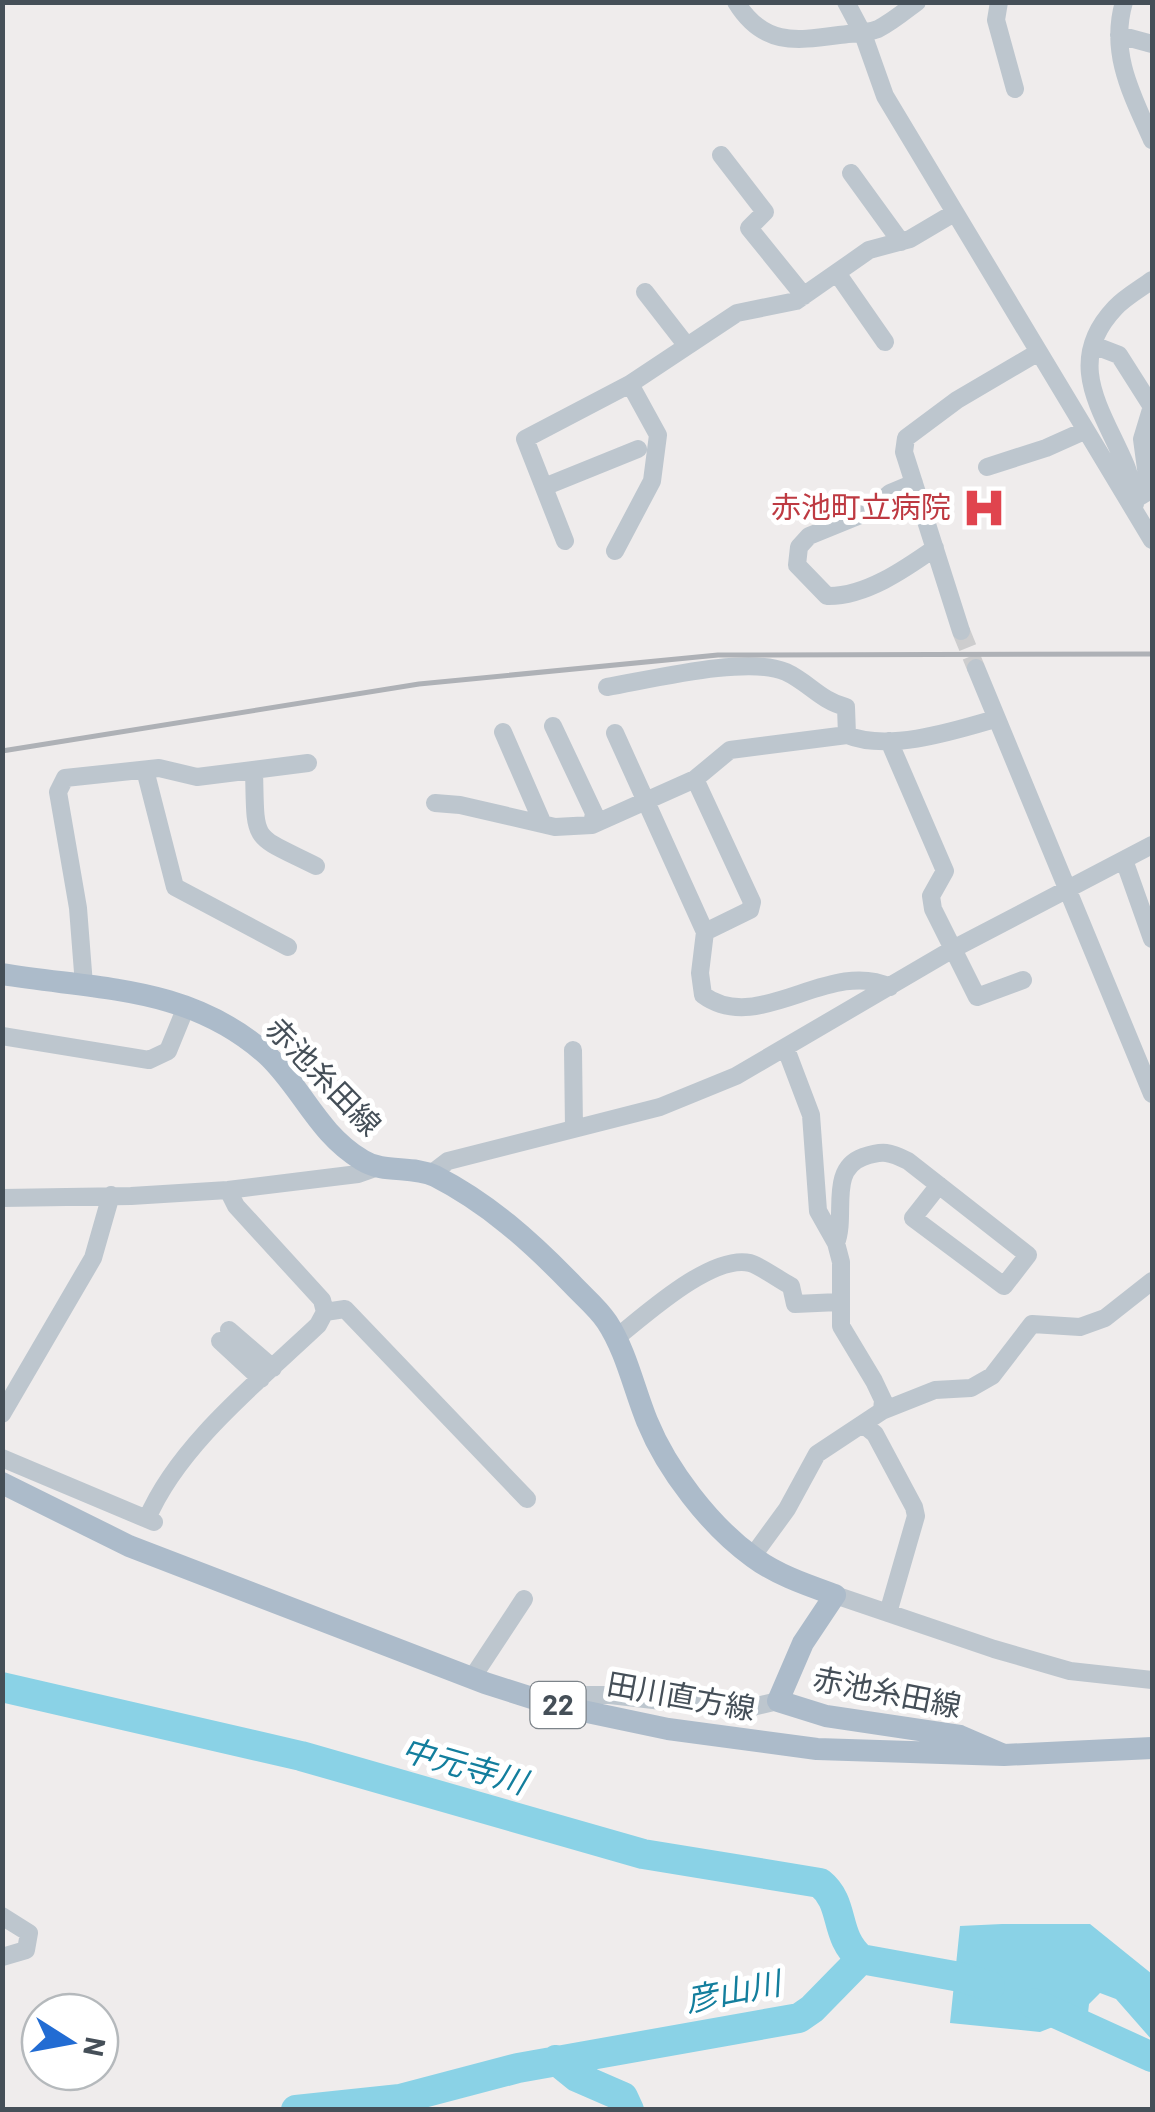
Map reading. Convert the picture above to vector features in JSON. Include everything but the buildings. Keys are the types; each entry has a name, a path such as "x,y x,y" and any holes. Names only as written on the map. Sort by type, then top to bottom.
{"main road":[{"name":"赤池糸田線","path":"2,974 97,984 152,995 186,1007 237,1032 266,1055 321,1126 375,1168 432,1174 493,1212 530,1241 606,1320 657,1445 703,1508 752,1556 795,1581 835,1595 804,1643 778,1701 826,1716 960,1736 1004,1755"},
{"name":"田川直方線","path":"2,1483 130,1546 472,1678 554,1704 668,1729 818,1749 1004,1755 1152,1748"}],"street":[{"path":"736,2 761,31 784,39 808,41 863,34 882,27 917,2"},
{"path":"846,2 863,34 886,96 1152,540"},
{"path":"999,2 996,20 1015,89"},
{"path":"1124,2 1119,35 1123,77 1152,140"},
{"path":"1119,35 1152,44"},
{"path":"721,155 765,212 750,228 804,296"},
{"path":"852,173 901,242"},
{"path":"565,541 525,439 630,384 737,313 796,301 869,250 901,242 954,213"},
{"path":"837,273 885,342"},
{"path":"1135,506 1128,471 1091,391 1088,369 1102,324 1117,305 1152,280"},
{"path":"645,292 687,346"},
{"path":"1093,346 1118,355 1152,407 1142,439 1149,491 1135,506"},
{"path":"961,631 904,452 906,438 957,400 1037,353"},
{"path":"614,551 652,480 658,435 630,384"},
{"path":"986,466 1046,448 1084,431"},
{"path":"544,487 638,448"},
{"path":"914,483 890,493 868,512 809,536 799,547 796,565 826,596 838,596 884,580 935,548"},
{"path":"606,687 736,665 784,671 828,702 846,707 847,735"},
{"path":"976,668 1152,1094"},
{"path":"435,803 556,827 592,824 694,779 730,750 847,735 862,741 889,741 995,719"},
{"path":"553,726 594,814 592,824"},
{"path":"503,732 543,824"},
{"path":"616,733 705,932 700,972 703,995 737,1010 827,984 866,980 890,987"},
{"path":"889,741 945,871 931,896 933,909 977,998 1023,980"},
{"path":"84,985 78,908 58,792 65,778 159,768 197,778 308,763"},
{"path":"145,770 175,888 288,947"},
{"path":"254,770 256,829 262,839 316,866"},
{"path":"694,779 752,902 750,910 705,932"},
{"path":"432,1174 448,1160 660,1107 736,1076 953,949 1152,845"},
{"path":"1124,860 1152,940"},
{"path":"2,1036 150,1060 168,1051 186,1007"},
{"path":"786,1049 810,1115 818,1210 836,1243 843,1287 839,1302 841,1326 874,1380 883,1400 882,1411"},
{"path":"573,1050 574,1129"},
{"path":"836,1243 842,1228 839,1196 843,1176 853,1161 890,1151 938,1185 1028,1254 1004,1286 913,1218 938,1185"},
{"path":"2,1198 228,1190 358,1174 375,1168"},
{"path":"2,1458 151,1521 154,1504 204,1434 318,1326 325,1312 322,1300 236,1206 228,1190"},
{"path":"2,1414 94,1258 110,1195"},
{"path":"616,1338 684,1284 726,1266 750,1263 791,1286 795,1304 839,1302"},
{"path":"752,1556 817,1454 832,1442 882,1411 934,1390 971,1388 992,1376 1032,1324 1080,1327 1104,1318 1152,1281"},
{"path":"325,1312 345,1309 528,1499"},
{"path":"224,1335 267,1374"},
{"path":"864,1425 875,1434 916,1516 888,1613"},
{"path":"835,1595 994,1649 1070,1670 1152,1680"},
{"path":"472,1678 524,1598"},
{"path":"554,1704 568,1695 610,1695 740,1710 778,1701"},
{"path":"2,1916 30,1934 26,1950 2,1957"}],"water":[{"path":"1090,1924 1152,1974 1152,2040 1116,1999 1100,1993 1089,2004 1088,2013 1040,2032 950,2023 960,1926"}],"waterway":[{"name":"中元寺川","path":"2,1687 301,1756 643,1854 820,1883 833,1900 846,1940 861,1959"},
{"name":"彦山川","path":"861,1959 990,1986"},
{"name":"彦山川","path":"296,2110 400,2099 518,2068 799,2018 861,1959"},
{"name":"彦山川","path":"1033,2003 1152,2057"},
{"path":"556,2060 577,2077 623,2097 629,2110"}],"tunnel":[{"path":"961,631 976,668"}],"railway":[{"path":"2,751 419,684 718,655 1152,654"}],"place":[{"name":"赤池町立病院","path":"984,508"}]}
